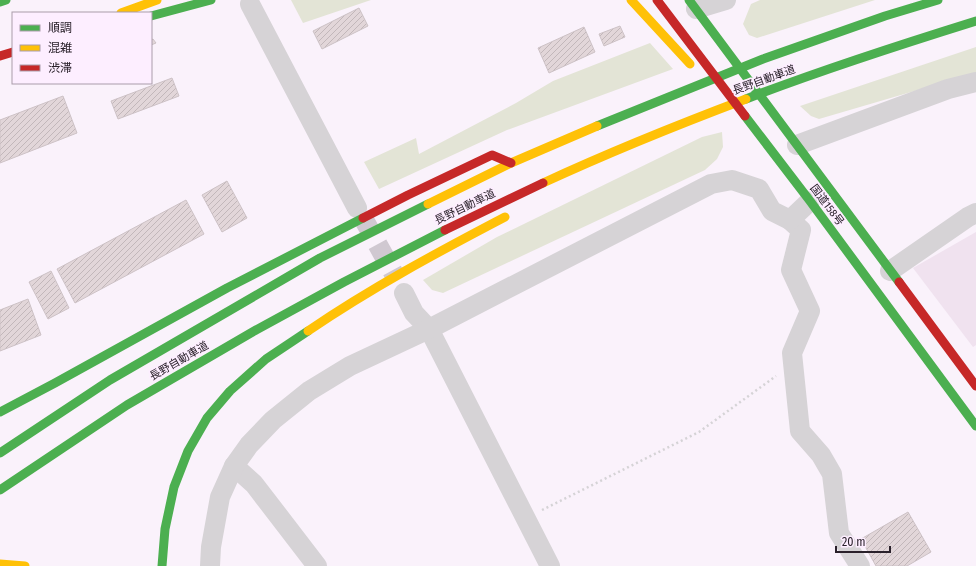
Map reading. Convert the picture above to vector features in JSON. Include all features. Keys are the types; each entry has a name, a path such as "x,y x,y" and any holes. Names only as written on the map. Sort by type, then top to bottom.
{"highway":[{"path":"0,2 6,0"},
{"path":"124,12 157,0"},
{"path":"152,16 212,0"},
{"path":"631,0 780,163"},
{"name":"国道158号","path":"657,0 810,201 976,426"},
{"name":"長野自動車道","path":"0,453 110,380 320,258 512,163 688,88 763,59 885,16 938,0"},
{"name":"国道158号","path":"692,5 976,386"},
{"name":"長野自動車道","path":"0,490 127,405 256,330 432,236 526,190 591,161 782,85 893,47 976,21"},
{"path":"0,56 12,52"},
{"path":"612,162 706,114"},
{"path":"0,412 227,288 408,195 492,155 512,163"},
{"path":"162,566 165,529 176,480 188,451 207,418 230,391 266,359 337,312 437,252 512,213"},
{"path":"0,564 25,566"}],"street":[{"path":"692,5 726,0"},
{"path":"250,4 357,208"},
{"path":"797,145 948,89 976,82"},
{"path":"210,566 211,547 220,497 234,466 249,445 273,420 309,391 350,366 429,329 711,184 732,180 759,189 772,211 790,220 801,230 791,270 810,311 792,353 800,431 821,455 832,474 839,533 860,566"},
{"path":"790,220 810,201"},
{"path":"890,271 976,213"},
{"path":"404,293 414,313 429,329 550,566"},
{"path":"234,466 254,484 317,566"}],"path":[{"path":"525,518 699,432 793,364"}],"shaded area":[{"path":"291,0 371,0 303,23"},
{"path":"760,0 875,0 757,38 749,35 743,24 751,4"},
{"path":"650,43 673,69 507,130 379,189 364,162 416,138 419,154 516,103 553,81"},
{"path":"976,47 976,73 819,119 811,116 800,106"},
{"path":"722,132 723,147 717,159 705,170 443,293 432,290 423,280 497,237 702,137"},
{"path":"976,232 976,345 973,347 913,268"}],"building":[{"path":"359,8 368,26 322,49 313,31"},
{"path":"620,26 625,37 604,46 599,34"},
{"path":"584,27 595,52 549,73 538,48"},
{"path":"153,39 156,43 152,45"},
{"path":"172,78 179,96 118,119 111,101"},
{"path":"63,96 77,133 0,163 0,120"},
{"path":"227,181 247,218 222,232 202,195"},
{"path":"186,200 204,234 75,303 57,269"},
{"path":"51,271 69,308 48,319 29,282"},
{"path":"28,299 41,335 0,351 0,310"},
{"path":"908,512 931,552 907,566 876,566 861,539"}],"tunnel":[{"path":"363,218 394,274"}],"traffic: fast":[{"path":"0,2 6,0"},
{"path":"152,16 211,0"},
{"path":"689,0 899,282"},
{"path":"597,126 763,59 885,16 938,0"},
{"path":"746,99 860,58 976,21"},
{"path":"745,116 810,201 976,426"},
{"path":"0,453 110,380 320,258 428,204"},
{"path":"0,412 227,288 363,218"},
{"path":"0,490 127,405 256,330 344,282 445,230"},
{"path":"162,566 165,529 174,487 188,451 207,418 230,391 266,359 308,331"}],"traffic: slow":[{"path":"124,12 157,0"},
{"path":"631,0 690,64"},
{"path":"543,183 593,160 746,99"},
{"path":"428,204 511,163 597,126"},
{"path":"308,331 380,285 505,217"},
{"path":"0,564 25,566"}],"traffic: jam":[{"path":"657,0 745,116"},
{"path":"0,56 12,52"},
{"path":"363,218 492,155 511,163"},
{"path":"445,230 543,183"},
{"path":"899,282 976,386"}]}
